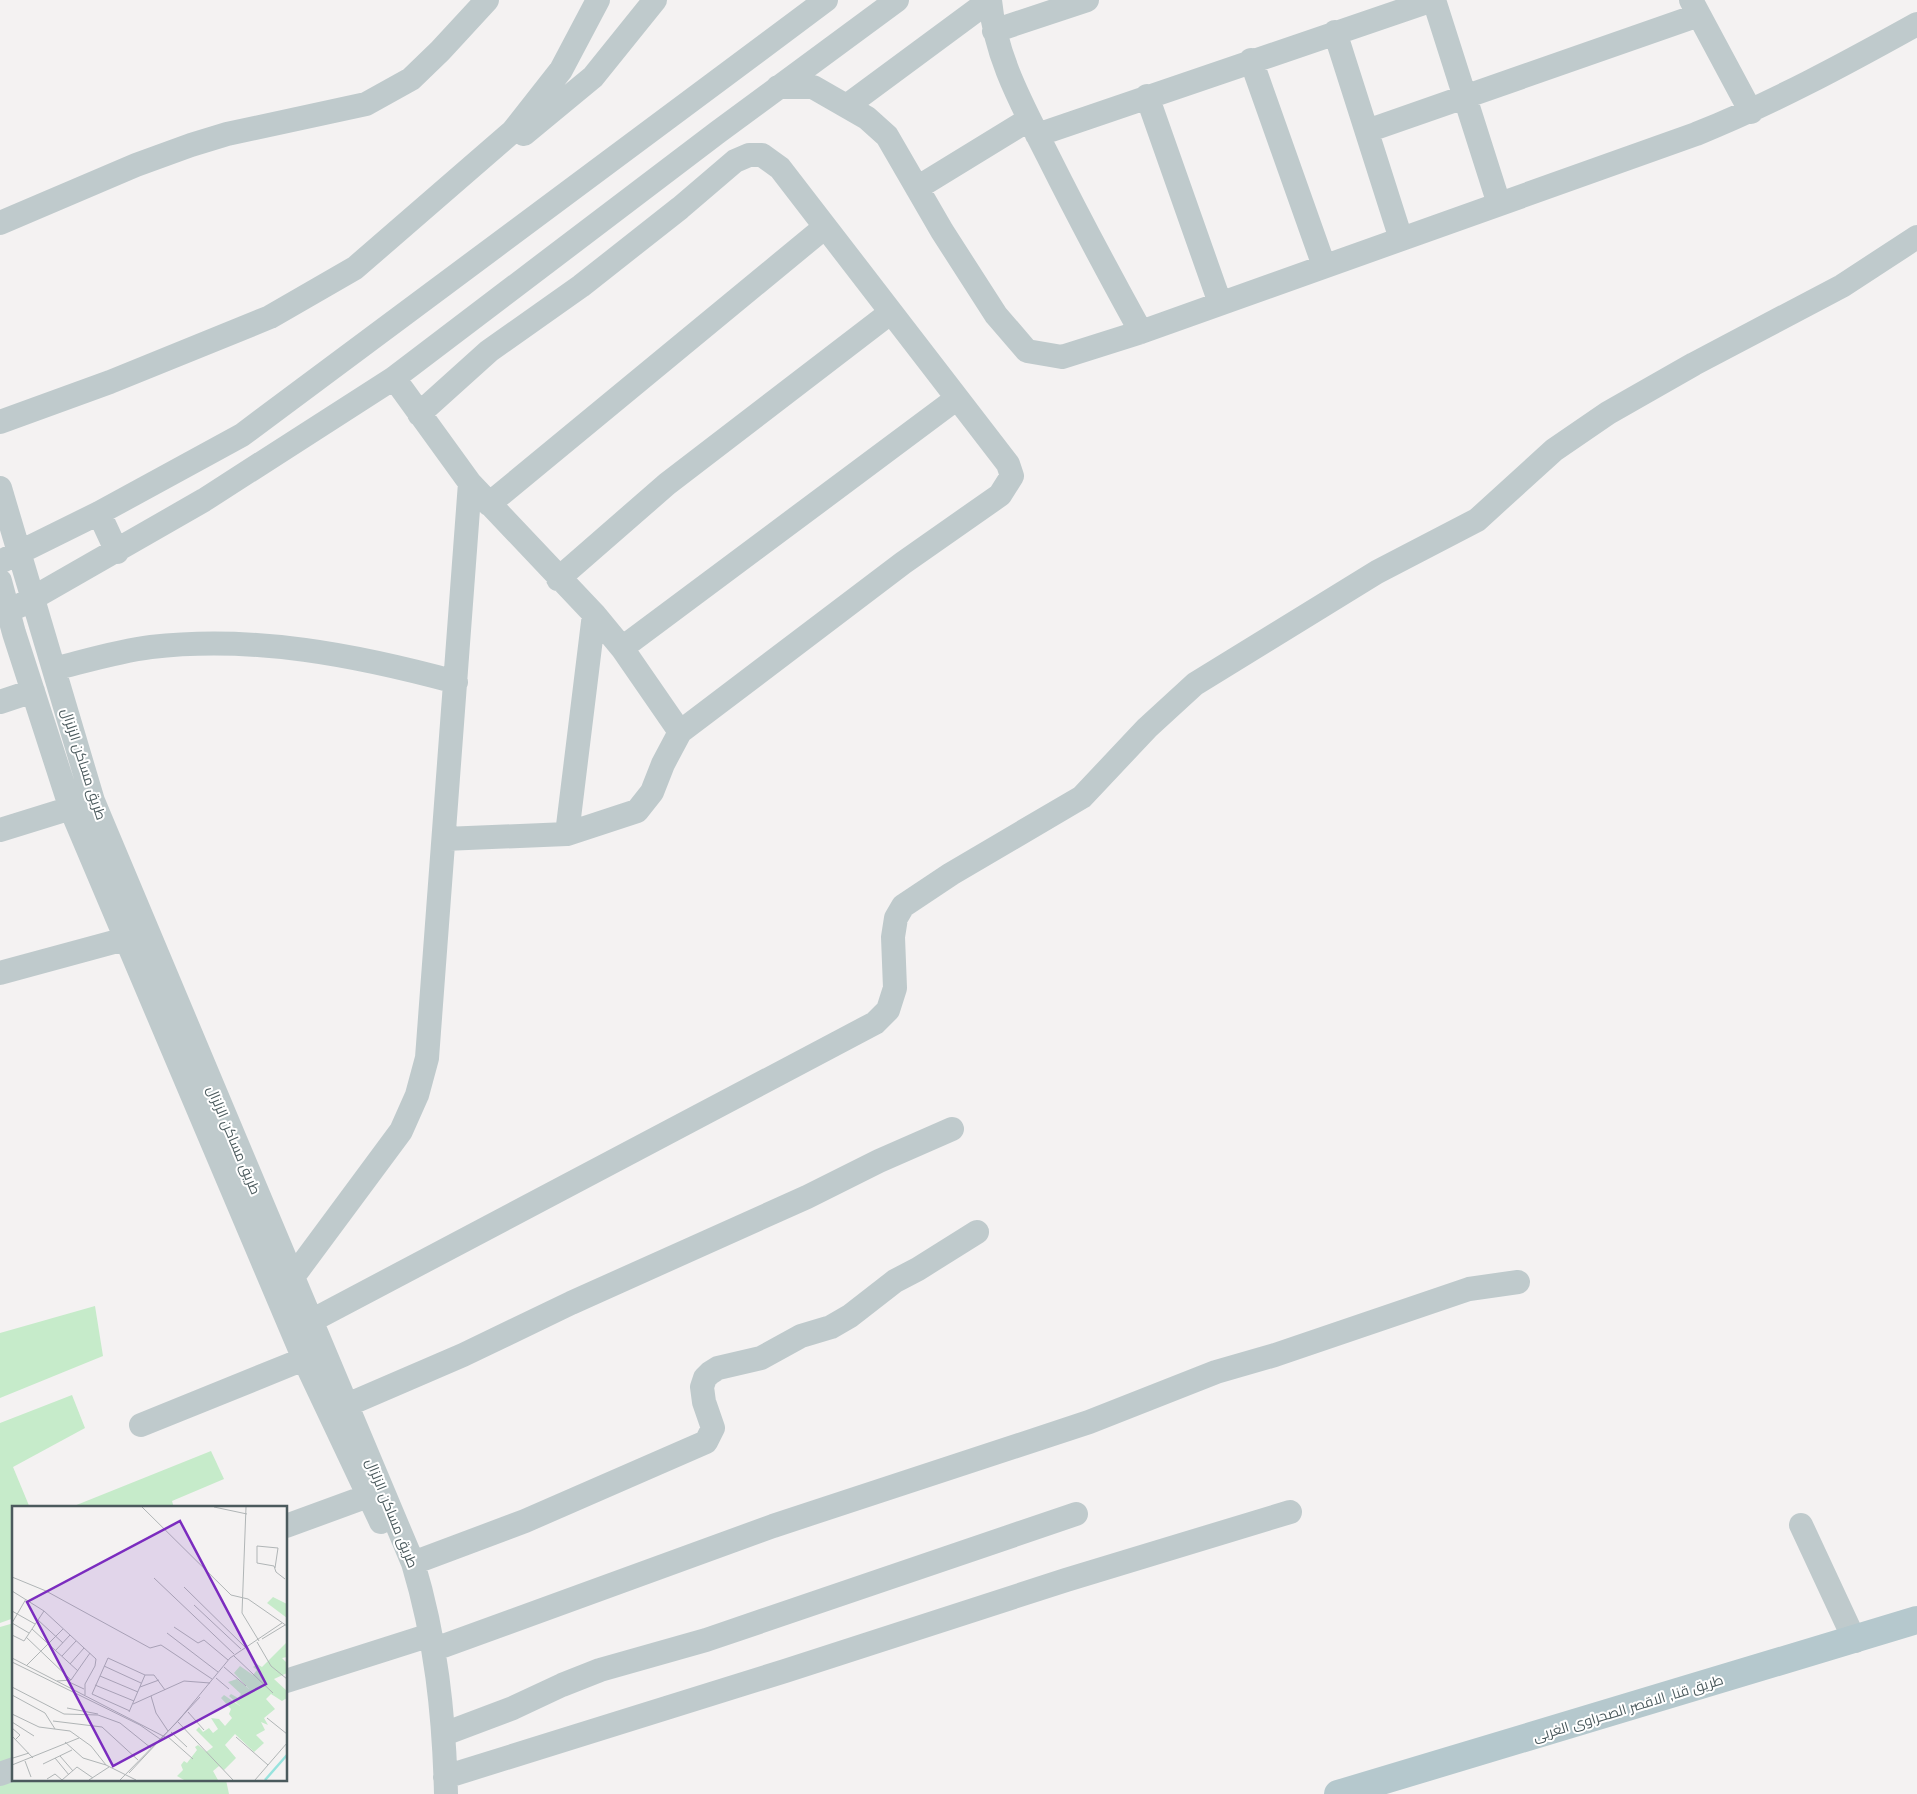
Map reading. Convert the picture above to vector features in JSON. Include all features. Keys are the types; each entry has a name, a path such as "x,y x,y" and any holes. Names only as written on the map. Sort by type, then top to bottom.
{"main road":[{"name":"طريق قنا, الاقصر الصحراوى الغربى","path":"1338,1794 1855,1641 1917,1620"}],"street":[{"path":"0,223 136,165 191,145 227,134 366,104 411,79 440,51 486,0"},
{"path":"0,422 110,382 270,317 354,268 513,131 561,70 598,0"},
{"path":"496,145 519,138 593,77 655,0"},
{"path":"10,557 99,513 242,435 826,0"},
{"path":"8,627 33,598 117,552 204,500 394,378 897,0"},
{"path":"848,106 990,0 994,31 1008,76 1085,230 1141,332"},
{"path":"994,31 1087,0"},
{"path":"917,188 1032,127 1147,96 1434,0 1498,204"},
{"path":"1367,131 1464,97 1694,8 1751,112"},
{"path":"778,88 813,87 867,118 887,136 996,315 1027,350 1062,357 1141,332 1751,112 1819,79 1917,24"},
{"path":"1335,32 1401,239"},
{"path":"1251,60 1324,266"},
{"path":"1147,96 1220,303"},
{"path":"419,414 489,351 581,286 740,158 749,154 762,155 780,168 956,399 1008,464 1012,476 1000,495 903,563 680,732 663,764 652,792 637,811 567,834 444,839"},
{"path":"489,504 825,227"},
{"path":"310,1321 875,1024 888,1010 895,988 893,937 896,918 903,906 951,874 1082,797 1147,728 1195,684 1377,572 1477,520 1554,450 1608,413 1694,364 1842,286 1917,237"},
{"path":"558,579 667,484 890,313"},
{"path":"394,378 470,483 558,579 594,614 622,648 680,732"},
{"path":"622,648 956,399"},
{"path":"277,1297 401,1131 417,1095 427,1058 470,483"},
{"name":"طريق مساكن الزلزال","path":"0,488 10,557 33,598 93,801 292,1279 413,1562 444,1734 442,1788"},
{"path":"99,513 117,552"},
{"name":"طريق مساكن الزلزال","path":"0,581 8,627 33,691 71,809 277,1297 304,1359 391,1542 409,1591 428,1644 433,1731 442,1788"},
{"path":"567,834 594,614"},
{"path":"54,669 150,647 210,644 269,646 348,656 456,682"},
{"path":"0,702 33,691"},
{"path":"0,830 93,801"},
{"path":"0,973 125,939"},
{"path":"347,1405 463,1355 807,1197 879,1160 952,1129"},
{"path":"413,1562 525,1520 706,1442 712,1428 702,1388 705,1378 710,1373 718,1368 761,1358 801,1336 830,1327 850,1316 895,1281 977,1232"},
{"path":"288,1680 428,1644 773,1526 1089,1422 1216,1372 1275,1355 1469,1289 1518,1282"},
{"path":"142,1425 304,1359"},
{"path":"288,1525 368,1496"},
{"path":"442,1788 785,1671 1066,1580 1290,1512"},
{"path":"444,1734 513,1708 562,1684 600,1670 706,1640 1076,1514"},
{"path":"1801,1525 1855,1641"}],"green space":[{"path":"95,1306 103,1356 0,1398 0,1333"},
{"path":"72,1395 85,1428 13,1467 29,1506 12,1506 12,1619 0,1623 0,1423"},
{"path":"211,1451 224,1479 172,1501 173,1506 74,1506"},
{"path":"12,1624 12,1782 226,1782 229,1794 0,1794 0,1627"}]}
